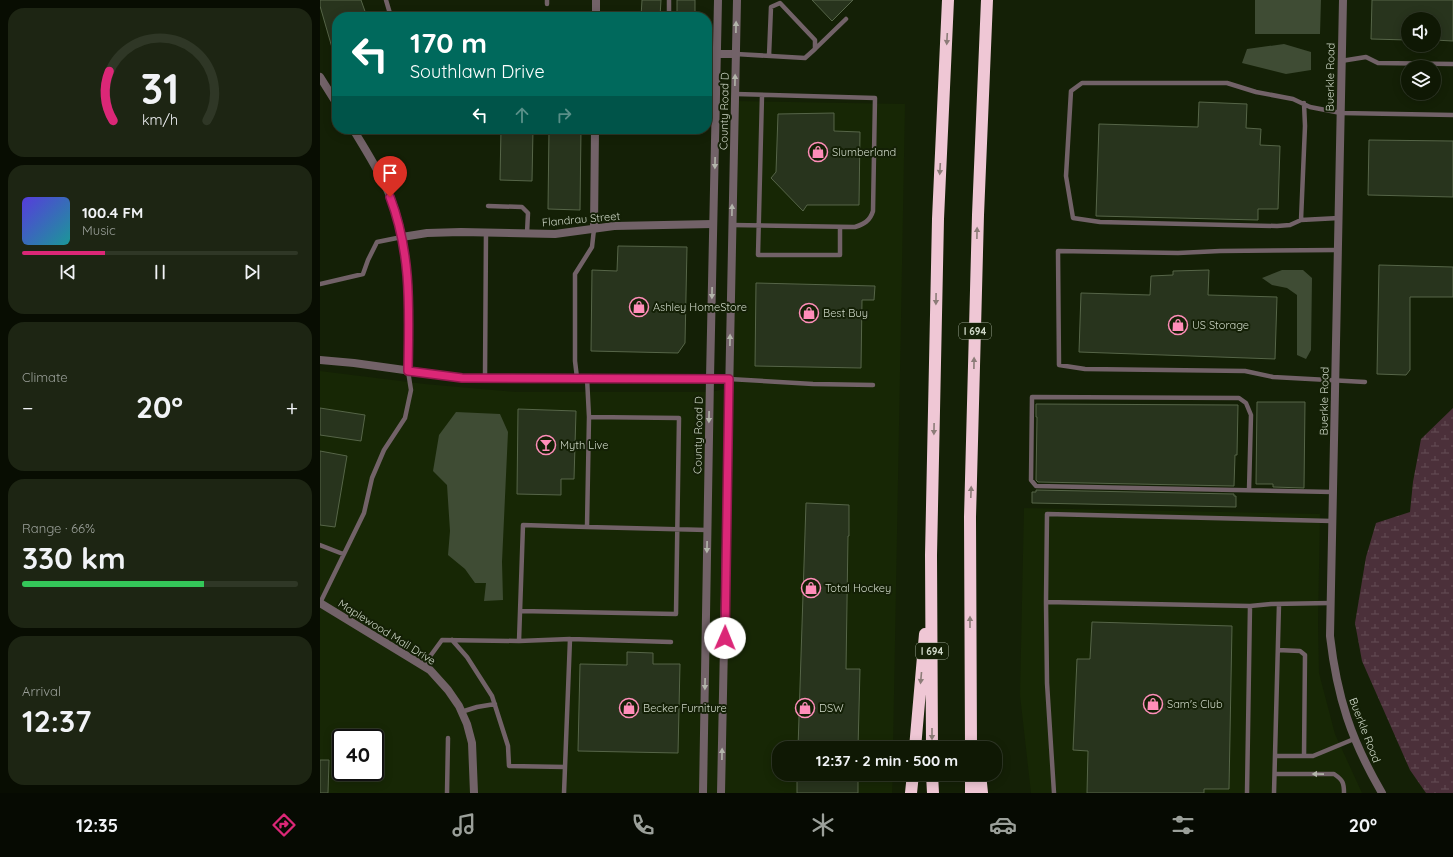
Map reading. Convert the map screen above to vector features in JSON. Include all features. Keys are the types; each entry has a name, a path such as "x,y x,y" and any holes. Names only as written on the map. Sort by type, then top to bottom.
{"highway":[{"name":"I 694","path":"932,741 931,555 938,219 948,0"},
{"name":"I 694","path":"971,741 970,517 976,269 987,0"},
{"path":"916,741 931,555"},
{"path":"970,662 977,741"},
{"path":"911,793 912,781"},
{"path":"932,781 933,793"},
{"path":"971,781 971,793"},
{"path":"981,781 982,793"}],"street":[{"path":"596,0 596,12"},
{"name":"County Road D","path":"703,793 718,0"},
{"name":"County Road D","path":"721,793 737,0"},
{"name":"Buerkle Road","path":"1343,0 1330,636 1333,664 1340,697 1354,739 1382,793"},
{"path":"712,54 736,54"},
{"path":"320,77 332,96"},
{"path":"356,134 386,187 394,207 402,237 408,279 408,371"},
{"path":"594,229 595,134"},
{"name":"Flandrau Street","path":"402,237 436,233 486,232 555,234 619,226 714,224"},
{"path":"320,360 354,363 462,378 729,379"},
{"name":"Maplewood Mall Drive","path":"320,603 430,670 448,690 467,724 472,743 474,793"}],"lane":[{"path":"386,0 390,12"},
{"path":"669,0 669,12"},
{"path":"769,56 772,7 780,3 815,40 815,49"},
{"path":"736,54 805,58 846,19"},
{"path":"1341,61 1366,57 1378,63 1453,64"},
{"path":"1339,218 1302,220 1290,225 1277,226 1100,222 1073,218 1066,176 1071,91 1082,83 1227,83 1256,92 1293,99 1310,107 1341,113 1453,115"},
{"path":"732,225 855,227 862,225 871,217 872,211 876,98 735,94"},
{"path":"762,95 758,255 840,255 840,227"},
{"path":"1302,220 1305,126 1304,104"},
{"path":"488,206 522,207 528,213 527,233"},
{"path":"577,378 575,361 575,274 592,247 594,229"},
{"path":"485,378 486,232"},
{"path":"320,284 363,274 377,242 402,237"},
{"path":"1338,250 1220,251 1178,253 1058,251 1059,364 1085,369 1245,371 1273,377 1365,382"},
{"path":"320,603 364,512 372,478 384,450 405,418 411,390 408,371"},
{"path":"587,378 589,418 587,527"},
{"path":"729,379 813,384 873,385"},
{"path":"1249,490 1251,415 1246,403 1239,398 1032,397 1031,480 1036,486 1333,492"},
{"path":"520,611 676,614 679,418 589,418"},
{"path":"1054,793 1047,683 1047,514 1332,521"},
{"path":"519,641 523,525 708,530"},
{"path":"320,544 343,554"},
{"path":"1046,602 1250,606 1331,603"},
{"path":"1274,793 1279,604"},
{"path":"1247,793 1250,606"},
{"path":"423,666 442,640 519,641 570,639 671,642"},
{"path":"564,793 570,639"},
{"path":"452,640 467,657 492,696 508,746 509,766 565,767"},
{"path":"1278,650 1300,651 1305,654 1304,756"},
{"path":"461,712 477,707 495,704"},
{"path":"447,793 448,738"},
{"path":"1276,756 1313,756 1354,739"},
{"path":"1275,774 1334,774 1342,779 1344,784 1344,793"}],"shaded area":[{"path":"1255,0 1321,0 1320,34 1255,34"},
{"path":"1284,44 1311,52 1311,70 1286,74 1242,63 1247,49"},
{"path":"734,101 905,104 893,741 772,741 772,781 893,781 892,793 320,793 320,371 425,384 516,392 711,392 728,388"},
{"path":"1282,270 1303,270 1312,278 1311,350 1306,359 1297,355 1297,295 1287,288 1272,285 1262,278"},
{"path":"456,412 500,414 508,432 502,562 503,600 484,601 486,583 475,583 465,569 448,555 450,531 447,485 433,471 439,435"},
{"path":"1024,508 1320,514 1318,623 1319,673 1335,734 1362,793 1031,793 1020,695"}],"green space":[{"path":"1453,408 1453,793 1426,793 1410,770 1362,661 1355,623 1366,557 1376,523 1410,512 1413,482 1421,439"}],"building":[{"path":"320,0 361,0 365,12 332,12 332,48 320,6"},
{"path":"642,0 661,0 660,12 641,12"},
{"path":"677,0 695,0 695,12 677,12"},
{"path":"812,0 853,0 832,21"},
{"path":"1372,0 1453,0 1453,41 1441,40 1441,12 1401,12 1401,40 1371,39"},
{"path":"1199,102 1247,104 1246,128 1261,129 1260,145 1280,146 1278,209 1258,209 1258,220 1096,216 1099,124 1198,127"},
{"name":"Slumberland","path":"834,113 834,131 860,132 859,205 807,205 803,211 771,178 776,172 778,114"},
{"path":"501,134 533,134 532,181 500,180"},
{"path":"549,134 581,134 580,210 548,209"},
{"path":"1369,140 1453,141 1453,197 1368,195"},
{"name":"Ashley HomeStore","path":"618,246 687,247 685,343 678,353 591,351 592,270 617,271"},
{"path":"1379,265 1453,267 1453,297 1410,297 1410,370 1406,375 1377,374"},
{"name":"US Storage","path":"1209,270 1208,295 1277,297 1275,359 1079,352 1081,293 1150,295 1151,276 1173,275 1173,271"},
{"name":"Best Buy","path":"756,283 875,286 874,300 862,300 861,368 755,366"},
{"path":"1257,402 1305,402 1304,488 1273,487 1273,484 1256,484"},
{"path":"1036,404 1238,405 1237,455 1235,455 1234,486 1038,482 1036,480"},
{"path":"320,408 365,415 361,441 320,435"},
{"name":"Myth Live","path":"518,409 576,411 574,479 561,479 561,495 517,494"},
{"path":"320,451 347,456 335,527 320,525"},
{"path":"1036,490 1234,494 1234,496 1236,496 1236,507 1032,503 1032,492 1036,492"},
{"path":"806,503 849,505 846,669 860,669 858,741 798,741"},
{"name":"Sam's Club","path":"1092,622 1232,626 1229,789 1204,789 1204,793 1087,793 1088,751 1073,750 1077,659 1090,659"},
{"name":"Becker Furniture","path":"627,652 653,653 653,664 680,664 678,753 578,751 580,664 627,665"},
{"path":"320,760 329,760 328,793 320,793"},
{"path":"797,781 858,781 858,793 797,793"}],"place":[{"name":"Slumberland","path":"818,152"},
{"name":"Ashley HomeStore","path":"639,307"},
{"name":"Best Buy","path":"809,313"},
{"name":"US Storage","path":"1178,325"},
{"name":"Myth Live","path":"546,445"},
{"name":"Total Hockey","path":"811,588"},
{"name":"Sam's Club","path":"1153,704"},
{"name":"Becker Furniture","path":"629,708"},
{"name":"DSW","path":"805,708"}],"route":[{"path":"390,197 402,237 407,268 408,371 462,378 729,379 725,638"}]}
